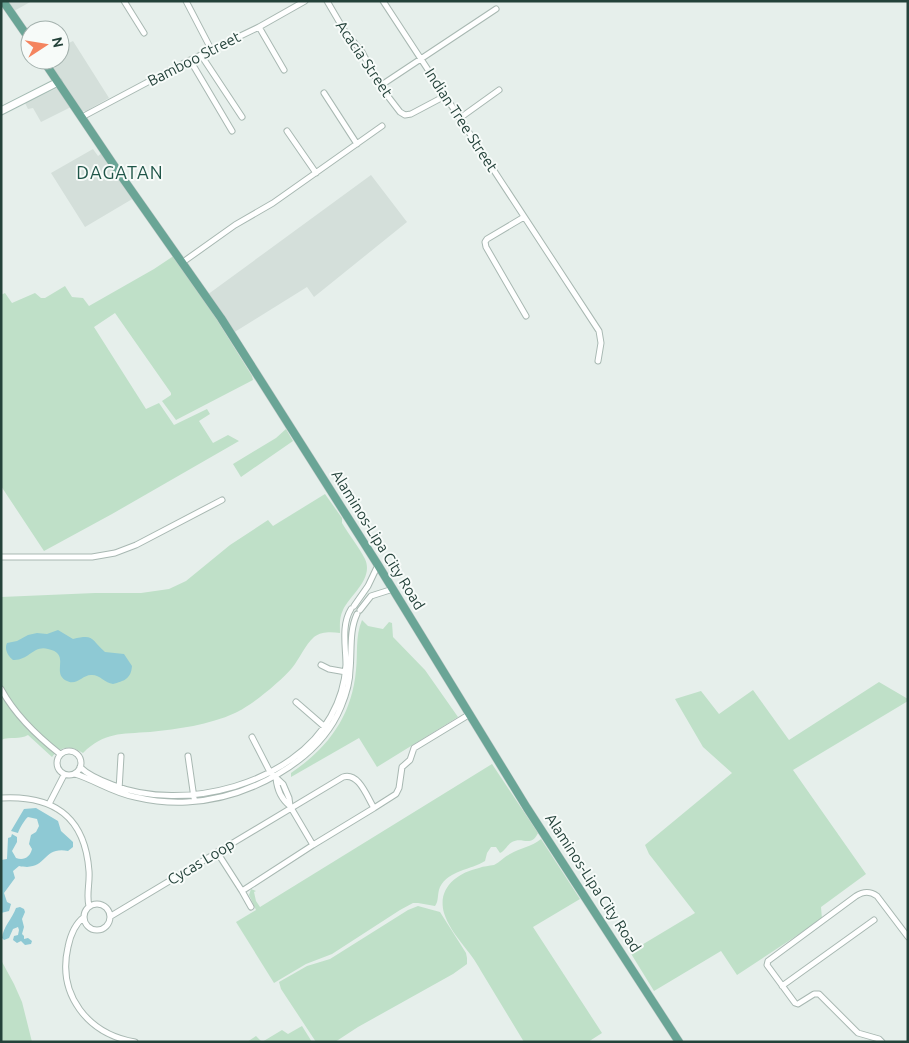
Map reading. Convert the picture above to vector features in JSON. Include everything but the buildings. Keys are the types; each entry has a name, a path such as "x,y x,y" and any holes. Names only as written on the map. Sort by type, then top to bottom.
{"main road":[{"path":"3,1 20,26"},
{"name":"Alaminos-Lipa City Road","path":"50,70 226,326 378,565 527,808 680,1042"}],"street":[{"path":"124,1 144,33"},
{"path":"186,1 211,49"},
{"name":"Bamboo Street","path":"82,117 201,54 259,27 305,1"},
{"name":"Acacia Street","path":"327,1 344,30 359,48 380,86 400,112 405,115 411,114 445,96"},
{"name":"Indian Tree Street","path":"383,1 599,332 601,343 598,361"},
{"name":"Indian Tree Street","path":"380,86 496,9"},
{"path":"259,27 284,70"},
{"path":"201,54 242,117"},
{"path":"190,60 232,131"},
{"path":"1,112 58,82"},
{"path":"460,118 499,90"},
{"path":"324,93 356,144"},
{"path":"183,262 235,225 273,203 382,126"},
{"path":"287,131 316,173"},
{"path":"524,217 485,242 486,248 526,316"},
{"path":"1,557 89,557 115,553 143,542 222,500"},
{"path":"348,672 346,621 352,607 368,586 378,565"},
{"path":"75,774 80,767 80,759 75,752 68,750 60,754 56,765 64,774 75,774 118,790 156,795 194,798 273,775 327,728 348,672 352,632 359,612 375,594 393,590"},
{"path":"358,600 364,605"},
{"path":"321,665 329,669 348,672"},
{"path":"1,689 25,722 60,754"},
{"path":"296,702 327,728"},
{"path":"242,891 396,794 399,788 402,767 410,760 414,748 470,714"},
{"path":"252,738 273,775 284,801 291,807 313,845"},
{"path":"118,790 121,756"},
{"path":"188,756 194,798"},
{"path":"80,767 118,790"},
{"path":"49,804 64,774"},
{"name":"Cycas Loop","path":"84,917 87,925 97,930 107,926 111,916 342,777 349,776 357,781 374,808"},
{"path":"1,798 33,799 49,804 70,818 82,838 89,872 89,906 84,917 76,926 70,939 67,953 67,976 72,999 86,1018 102,1030 135,1042"},
{"path":"217,852 251,907"},
{"path":"882,1042 879,1039 858,1033 819,994 814,994 796,1004 767,965 768,961 860,894 871,892 877,896 908,937"},
{"path":"89,906 97,903 105,905 111,916"},
{"path":"782,986 874,920"}],"shaded area":[{"path":"8,1 32,1 14,11"},
{"path":"73,41 109,98 86,111 82,111 54,70 70,70 70,42"},
{"path":"57,88 71,107 41,122 33,108 28,109 25,103"},
{"path":"93,149 98,156 102,153 134,198 85,227 51,173"},
{"path":"371,175 407,222 314,297 307,287 233,333 207,295"}],"green space":[{"path":"175,255 253,380 176,420 162,401 171,393 115,313 94,327 146,409 159,403 174,425 207,409 210,414 199,421 213,443 228,435 239,441 44,551 1,486 1,295 5,293 12,303 35,293 41,298 45,298 65,286 72,297 83,298 89,306"},
{"path":"286,429 293,441 241,477 233,464 276,438"},
{"path":"325,494 342,518 342,523 365,559 367,566 364,580 343,610 340,619 340,633 330,632 314,637 292,668 257,700 235,713 193,726 114,735 98,741 83,753 66,748 52,757 28,735 1,740 1,597 141,593 169,589 186,581 230,545 268,520 273,526"},
{"path":"362,620 368,626 383,629 389,622 392,623 393,637 425,670 458,717 377,767 359,738 291,777 291,773 327,742 343,716 354,687 358,639"},
{"path":"879,682 908,699 908,701 793,770 866,874 821,907 822,919 737,975 721,951 654,991 630,952 695,913 649,854 645,845 732,773 703,747 675,699 701,691 719,714 753,690 789,740"},
{"path":"492,764 538,833 535,837 529,841 519,840 512,842 500,853 496,847 491,847 485,861 444,881 440,887 435,906 413,903 332,954 306,964 274,983 236,922 256,910 249,895 251,889 256,891 254,892 256,901 260,907"},
{"path":"541,839 580,899 533,927 602,1033 588,1042 524,1042 477,964 451,929 444,913 443,896 446,889 456,878 471,870 494,865 510,854"},
{"path":"418,906 440,912 466,953 467,964 335,1042 316,1042 281,989 279,982 307,966 330,959 408,910"},
{"path":"1,960 22,1002 32,1042 1,1042"},
{"path":"302,1026 312,1042 262,1042 282,1030 288,1034"},
{"path":"256,1036 262,1042 247,1042"}],"water":[{"path":"58,630 73,639 89,637 105,652 124,654 132,666 130,674 124,680 113,684 92,675 71,682 62,678 59,655 55,651 43,648 38,649 18,660 13,660 7,652 7,643 17,641 28,635 37,633 47,634"},
{"path":"36,808 58,821 61,831 73,842 73,847 68,851 59,850 53,852 40,863 28,867 19,866 13,871 15,878 4,893 7,902 11,904 9,911 1,913 1,860 7,859 8,838 12,834 17,837 17,842 12,851 16,858 24,859 28,856 32,849 29,844 31,835 36,832 39,826 37,819 28,817 18,833 11,831 24,809"},
{"path":"20,907 25,912 22,919 24,927 22,934 24,939 28,938 32,941 31,944 25,945 21,941 17,943 13,940 14,936 18,935 18,927 13,929 9,938 4,940 2,938 4,930 16,908"}],"district":[{"name":"DAGATAN","path":"120,173"}]}
